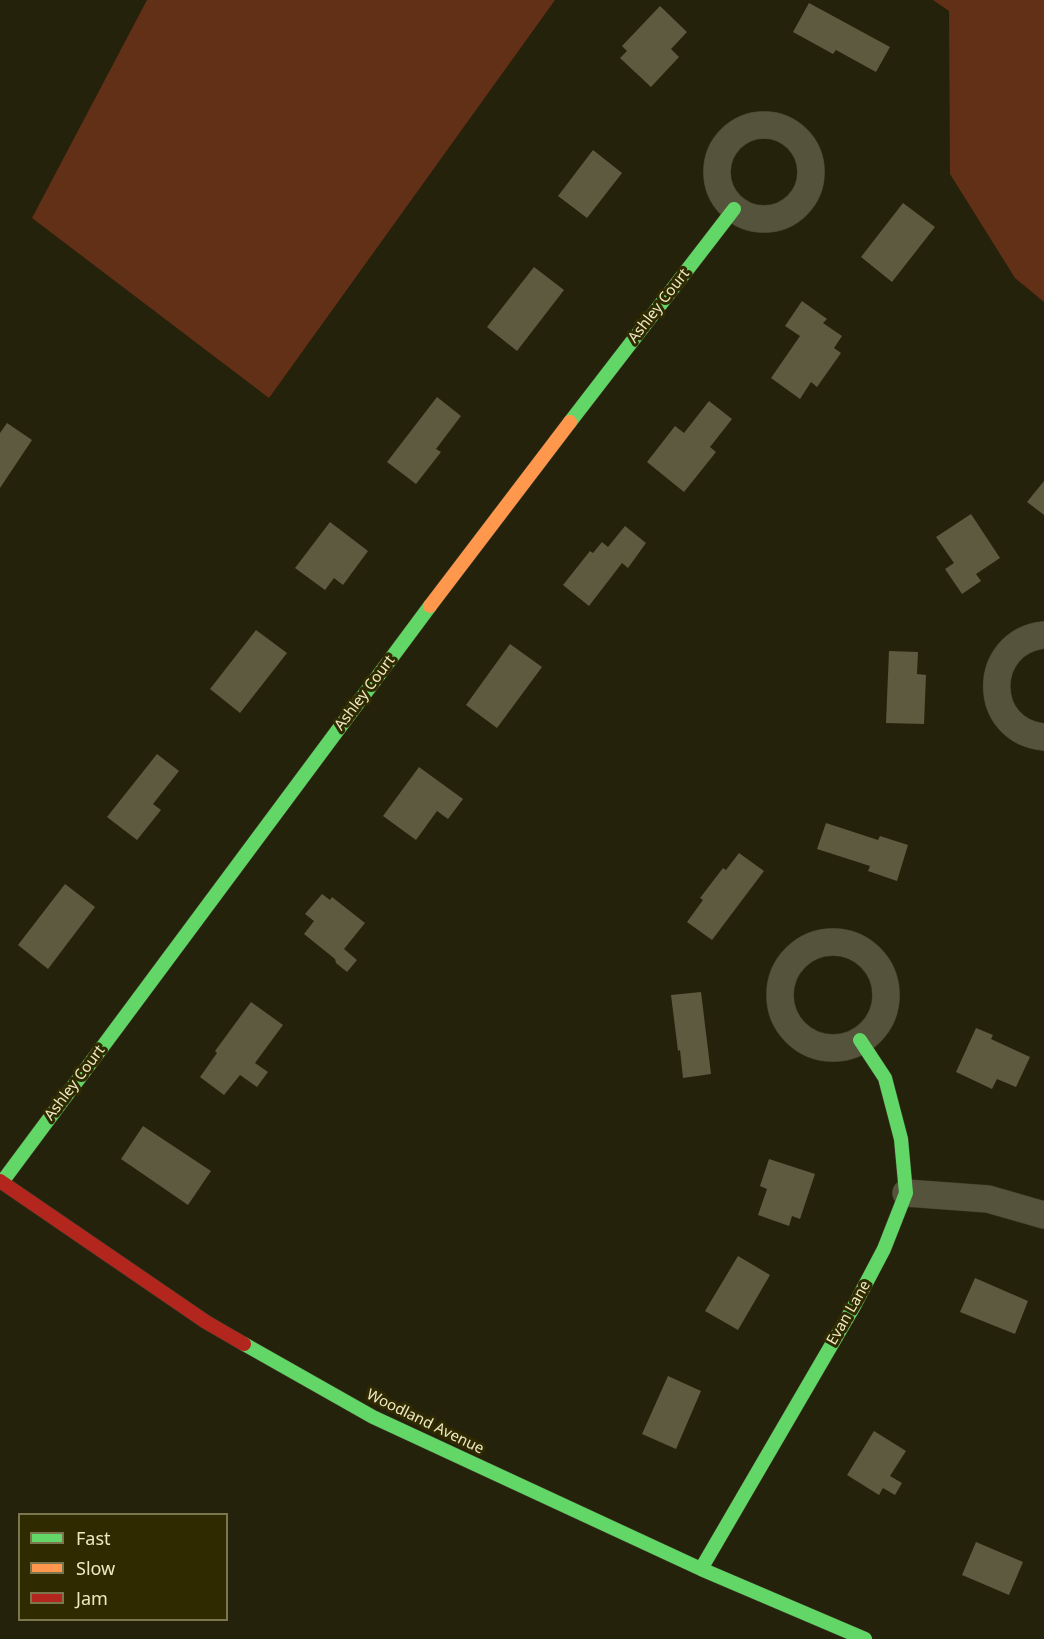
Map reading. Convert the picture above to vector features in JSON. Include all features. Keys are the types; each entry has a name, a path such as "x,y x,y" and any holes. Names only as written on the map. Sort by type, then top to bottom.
{"street":[{"name":"Ashley Court","path":"1,1181 438,595 734,209"},
{"path":"1044,635 1025,640 1009,652 999,669 996,685 1000,705 1008,718 1023,731 1044,737"},
{"name":"Evan Lane","path":"701,1569 853,1308 884,1250 906,1192 901,1139 885,1078 860,1040"},
{"name":"Woodland Avenue","path":"1,1181 206,1322 373,1418 701,1569 865,1639"},
{"path":"906,1192 988,1198 1044,1215"}],"shaded area":[{"path":"147,0 555,0 269,398 32,218"},
{"path":"933,0 1044,0 1044,302 1015,278 950,174 949,11"}],"building":[{"path":"809,3 890,47 876,72 836,50 833,54 793,32"},
{"path":"660,6 687,32 671,49 679,57 651,87 620,58 627,51 622,46"},
{"path":"593,150 622,173 587,218 558,196"},
{"path":"903,203 935,227 892,282 861,257"},
{"path":"534,267 564,290 517,351 487,327"},
{"path":"802,301 827,319 823,323 842,336 834,348 841,353 817,387 811,382 800,399 771,378 800,336 785,326"},
{"path":"437,397 461,416 436,449 441,452 416,484 387,462"},
{"path":"709,401 732,419 710,447 716,452 684,492 647,462 675,426 684,433"},
{"path":"7,423 32,440 0,488 0,433"},
{"path":"1044,481 1044,515 1027,502"},
{"path":"971,514 1000,558 976,574 981,581 962,594 945,569 954,563 936,537"},
{"path":"330,522 368,551 343,585 334,578 325,590 295,568"},
{"path":"625,526 646,543 628,568 622,563 589,606 563,585 590,551 593,553 602,542 608,547"},
{"path":"256,630 287,653 240,713 210,689"},
{"path":"510,644 542,667 497,728 466,705"},
{"path":"889,651 918,652 917,674 926,675 924,724 886,723"},
{"path":"157,754 179,771 153,804 161,810 137,840 107,817"},
{"path":"419,767 463,799 448,819 437,811 416,840 383,816"},
{"path":"826,823 878,840 880,836 908,845 897,881 868,871 870,866 817,849"},
{"path":"739,853 764,871 712,940 687,922 703,900 700,898 723,868 726,870"},
{"path":"65,884 95,907 48,969 18,945"},
{"path":"322,894 330,900 332,897 365,923 344,949 357,960 347,972 304,934 314,921 305,914"},
{"path":"701,992 711,1074 683,1078 671,995"},
{"path":"251,1002 283,1025 255,1063 268,1072 257,1087 240,1075 224,1095 200,1077 217,1053 215,1051"},
{"path":"976,1028 993,1035 991,1039 1030,1057 1016,1087 997,1079 992,1089 956,1072"},
{"path":"143,1126 211,1171 188,1205 121,1159"},
{"path":"769,1159 815,1174 800,1219 792,1216 789,1226 758,1215 767,1189 760,1186"},
{"path":"738,1256 770,1275 738,1330 705,1311"},
{"path":"975,1278 1028,1301 1015,1334 960,1312"},
{"path":"668,1376 701,1391 676,1449 642,1434"},
{"path":"874,1431 906,1451 890,1476 902,1483 895,1495 883,1488 879,1495 847,1475"},
{"path":"976,1542 1023,1562 1009,1595 962,1575"}],"traffic: fast":[{"path":"570,422 734,209"},
{"path":"2,1182 430,606"},
{"path":"701,1569 853,1308 884,1249 906,1193 901,1139 885,1078 860,1040"},
{"path":"244,1344 373,1417 701,1569 865,1639"}],"traffic: slow":[{"path":"430,606 570,422"}],"traffic: jam":[{"path":"0,1181 206,1322 244,1344"}]}
